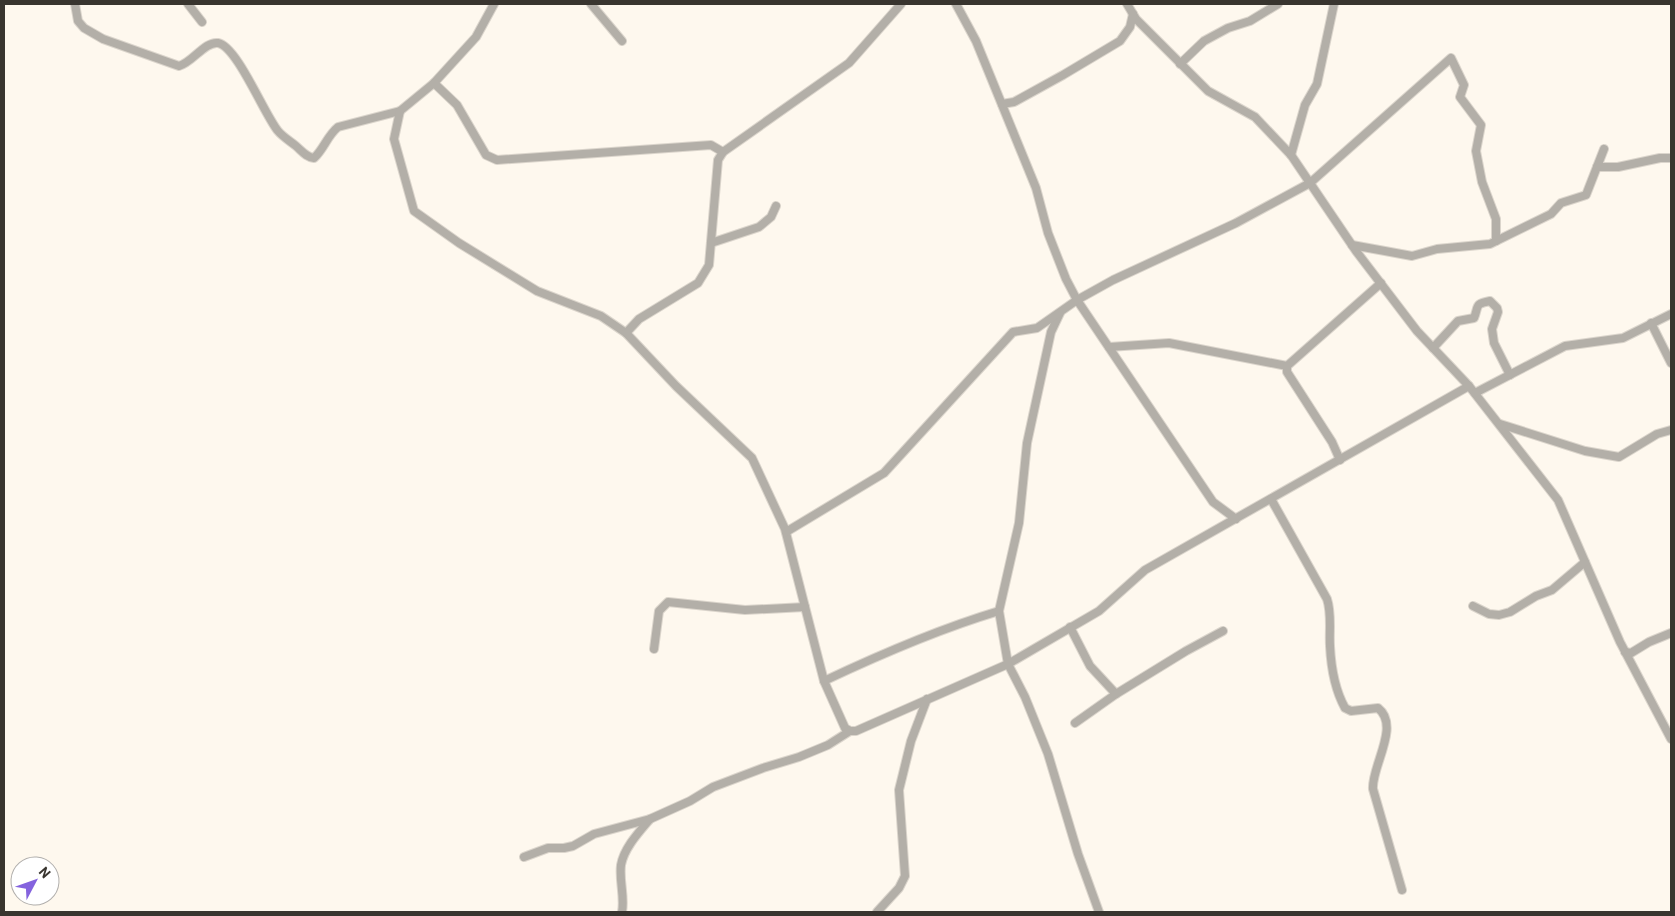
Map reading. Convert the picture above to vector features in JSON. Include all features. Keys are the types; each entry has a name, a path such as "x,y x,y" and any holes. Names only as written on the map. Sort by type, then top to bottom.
{"street":[{"path":"75,4 78,21 84,28 103,39 179,66 186,64 211,44 218,43 226,47 241,68 278,132 308,157 314,158 321,152 330,134 338,127 400,111 434,82 476,37 494,4"},
{"path":"188,4 202,22"},
{"path":"591,4 622,41"},
{"path":"626,334 639,319 698,283 709,265 718,160 723,152 849,63 901,4"},
{"path":"956,4 976,41 1002,104 1036,188 1048,233 1066,279 1077,300 1213,502 1236,519"},
{"path":"1127,4 1133,14 1208,91 1255,117 1291,154 1352,245 1417,331 1475,393 1558,500 1625,652 1671,739"},
{"path":"1180,64 1204,41 1228,28 1250,21 1278,4"},
{"path":"1291,154 1305,105 1317,84 1334,4"},
{"path":"1002,104 1014,102 1064,75 1120,41 1130,27 1133,14"},
{"path":"786,532 884,473 1013,332 1037,328 1077,300 1113,280 1236,223 1310,182 1451,58 1464,86 1460,97 1481,125 1476,151 1482,182 1496,219 1496,241"},
{"path":"434,82 457,105 486,155 497,160 711,145 723,152"},
{"path":"400,111 394,139 414,211 459,243 537,291 600,316 626,334 676,386 752,458 786,532 824,681 845,728 850,731 856,731 1008,664 1099,611 1145,570 1469,386"},
{"path":"1352,245 1412,256 1438,249 1490,244 1551,214 1561,202 1586,195 1604,149"},
{"path":"1597,167 1618,167 1660,158 1671,158"},
{"path":"711,243 759,227 771,217 776,206"},
{"path":"1340,460 1332,442 1287,372 1287,366 1381,283"},
{"path":"1433,348 1458,320 1474,318 1478,304 1490,301 1497,308 1498,312 1492,330 1495,347 1510,375"},
{"path":"1061,312 1051,332 1027,443 1019,523 999,611 1008,664 1048,754 1078,854 1099,912"},
{"path":"1475,393 1565,346 1623,338 1671,314"},
{"path":"1651,323 1671,363"},
{"path":"1109,347 1169,344 1287,366"},
{"path":"1499,424 1584,451 1619,457 1658,434 1671,430"},
{"path":"1271,499 1327,599 1330,647 1335,678 1345,708 1351,711 1378,708 1385,716 1385,742 1373,779 1372,789 1402,890"},
{"path":"1473,606 1500,615 1510,612 1536,596 1552,590 1585,562"},
{"path":"654,649 659,611 668,602 745,610 805,608"},
{"path":"824,681 868,660 953,625 999,611"},
{"path":"1070,627 1090,666 1116,694"},
{"path":"1075,723 1116,694 1186,651 1223,631"},
{"path":"1625,652 1631,653 1648,642 1671,633"},
{"path":"877,912 899,888 905,876 899,790 911,741 927,699"},
{"path":"524,857 548,848 573,846 594,834 650,819 690,801 713,787 828,745 850,731"},
{"path":"622,912 624,903 621,866 625,855 650,819"}]}
